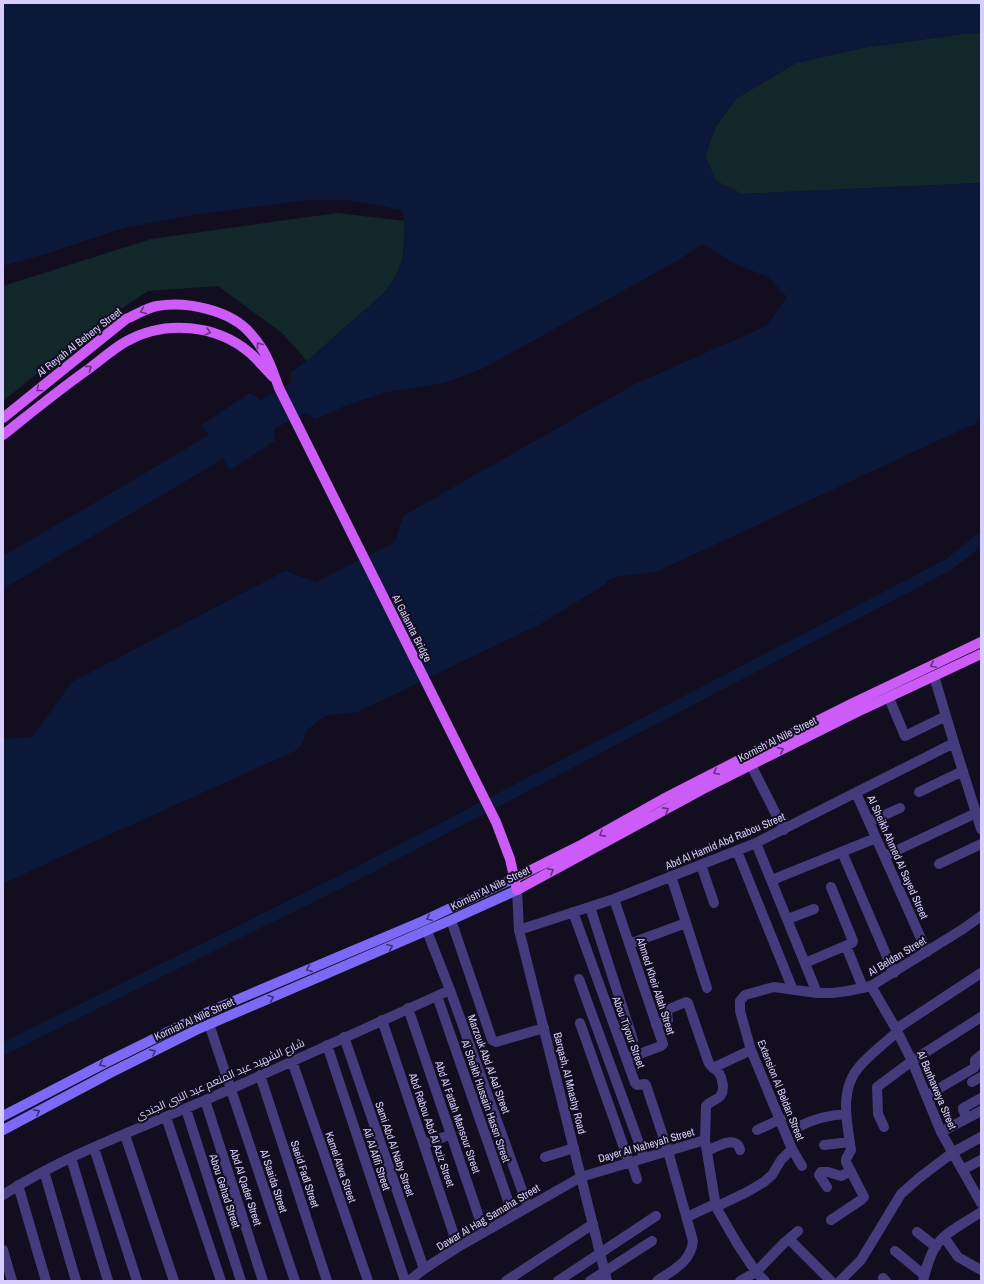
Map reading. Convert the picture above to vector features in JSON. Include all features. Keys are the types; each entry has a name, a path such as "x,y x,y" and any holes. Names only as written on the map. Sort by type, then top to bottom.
{"main road":[{"name":"Al Reyah Al Behery Street","path":"3,418 126,319 156,306 180,305 199,308 219,313 238,322 250,333 263,351 278,384"},
{"path":"3,434 66,385 127,341 149,332 172,327 196,328 220,335 236,343 250,353 278,384"},
{"name":"Al Galamta Bridge","path":"278,384 496,822 504,841 517,890"},
{"name":"Kornish Al Nile Street","path":"3,1130 110,1073 209,1024 427,931 517,890 704,789 934,676 981,642"},
{"name":"Kornish Al Nile Street","path":"3,1116 112,1059 224,1005 423,921 515,878 579,846 663,799 743,758 957,659 981,654"},
{"path":"370,943 374,954"},
{"path":"224,1005 228,1016"}],"street":[{"path":"934,676 981,828"},
{"path":"888,698 905,736 946,716"},
{"name":"Abd Al Hamid Abd Rabou Street","path":"519,930 614,899 756,843 856,794 954,743"},
{"path":"751,765 784,830"},
{"path":"919,792 963,771"},
{"name":"Al Sheikh Ahmed Al Sayed Street","path":"856,794 927,952"},
{"path":"869,822 900,808"},
{"path":"885,856 976,813"},
{"path":"772,880 876,838"},
{"path":"756,843 817,993"},
{"path":"939,864 981,844"},
{"path":"737,851 793,990"},
{"path":"842,852 894,973"},
{"path":"700,865 714,902"},
{"path":"671,876 707,988"},
{"path":"805,963 846,946 853,941 831,887"},
{"name":"Barqash, Al Mnashy Road","path":"517,890 519,930 606,1276"},
{"name":"Ahmed Kheir Allah Street","path":"614,899 662,1042 662,1045 626,1059"},
{"path":"590,907 633,1040"},
{"path":"788,919 814,909"},
{"name":"Abou Tiyour Street","path":"573,912 635,1084 638,1085 643,1083 646,1085 668,1151"},
{"name":"Al Beldan Street","path":"793,990 832,993 867,987 894,973 963,930 981,916"},
{"path":"451,920 492,1040 496,1042 544,1028"},
{"path":"629,944 686,923"},
{"name":"Marzouk Abd Al Aal Street","path":"427,931 450,990 528,1207"},
{"name":"Al Banhaweya Street","path":"846,946 867,987 897,1031 912,1061 941,1132 981,1203"},
{"path":"831,1220 863,1198 864,1195 846,1162 846,1158 852,1150 846,1114 847,1090 858,1067 897,1031 981,973"},
{"path":"579,979 644,1157"},
{"name":"Extension Al Beldan Street","path":"686,1217 748,1192 764,1182 772,1175 781,1160 792,1149 781,1119 751,1050 739,1006 742,998 749,993 774,987 793,990"},
{"name":"شارع الشهيد عبد المنعم عبد النبى الجندى","path":"3,1195 18,1185 71,1158 186,1109 450,990"},
{"name":"Al Sheikh Hussain Hassn Street","path":"437,996 513,1215"},
{"path":"656,1025 668,1020 668,1009 686,1002 688,1003 708,1061 719,1073 723,1088 721,1095 706,1106 705,1140"},
{"name":"Abd Al Fattah Mansour Street","path":"408,1008 484,1232"},
{"path":"884,1127 878,1114 877,1087 912,1061 981,1017"},
{"name":"Abd Rabou Abd Al Aziz Street","path":"382,1020 458,1247"},
{"path":"580,1023 637,1179"},
{"name":"Al Saaida Street","path":"209,1024 295,1281"},
{"name":"Sami Abd Al Naby Street","path":"344,1037 424,1269"},
{"name":"Ali Al Afifi Street","path":"327,1045 405,1281"},
{"path":"713,1068 751,1050"},
{"path":"926,1096 974,1068 975,1061 979,1057"},
{"name":"Kamel Atwa Street","path":"292,1060 368,1281"},
{"name":"Saeid Fadl Street","path":"260,1075 327,1281"},
{"path":"967,1118 963,1108 981,1098"},
{"name":"Abd Al Qader Street","path":"205,1100 264,1281"},
{"name":"Abou Gehad Street","path":"186,1109 241,1281"},
{"path":"941,1132 981,1111"},
{"path":"798,1128 811,1121 826,1116 846,1114"},
{"path":"166,1117 221,1281"},
{"path":"757,1130 781,1119"},
{"path":"125,1135 174,1281"},
{"path":"424,1144 444,1137"},
{"path":"840,1281 861,1260 901,1194 918,1178 952,1153 981,1137"},
{"name":"Dayer Al Naheyah Street","path":"581,1176 705,1140 716,1206 738,1246 756,1272 765,1281"},
{"path":"707,1151 732,1141 739,1145 740,1150"},
{"path":"824,1145 850,1142"},
{"path":"94,1148 137,1281"},
{"path":"545,1157 574,1148"},
{"path":"792,1149 802,1166"},
{"path":"657,1281 685,1262 690,1256 693,1242 668,1151"},
{"path":"71,1158 108,1281"},
{"path":"962,1170 981,1160"},
{"path":"44,1171 76,1281"},
{"path":"827,1187 819,1175 821,1172 828,1172 841,1176 851,1171"},
{"name":"Dawar Al Hag Samaha Street","path":"408,1281 458,1247 581,1176"},
{"path":"18,1185 46,1281"},
{"path":"895,1251 926,1279 933,1252 944,1237 981,1212"},
{"path":"558,1281 656,1216"},
{"path":"506,1281 593,1224"},
{"path":"740,1281 756,1272 798,1231"},
{"path":"918,1232 936,1247"},
{"path":"944,1237 958,1257 981,1270"},
{"path":"789,1239 831,1281"},
{"path":"590,1281 606,1276 652,1241"},
{"path":"3,1250 12,1281"}],"green space":[{"path":"981,33 981,183 742,194 716,181 705,156 716,126 737,98 796,63 862,48 962,34"},
{"path":"337,213 405,221 402,263 394,279 383,294 307,361 282,333 218,286 148,291 100,323 3,401 3,286 151,239"}],"water":[{"path":"3,3 981,3 981,33 962,34 862,48 796,63 737,98 716,126 705,156 716,181 742,194 981,183 981,416 975,425 967,427 656,572 620,576 576,592 424,669 325,716 307,730 302,744 297,750 3,884 3,739 32,737 72,682 285,571 316,582 395,542 403,516 635,384 766,326 787,297 768,277 736,264 703,244 675,262 482,369 444,383 387,392 347,405 316,419 305,413 274,429 275,441 230,470 223,459 3,589 3,556 209,435 202,425 250,393 261,400 291,383 291,372 307,361 383,294 390,285 400,265 405,243 405,232 402,210 347,200 308,200 193,215 123,228 45,254 3,266"}],"waterway":[{"path":"3,1049 356,874 948,565 981,539"},
{"path":"325,710 356,706 539,618 601,580"}]}
